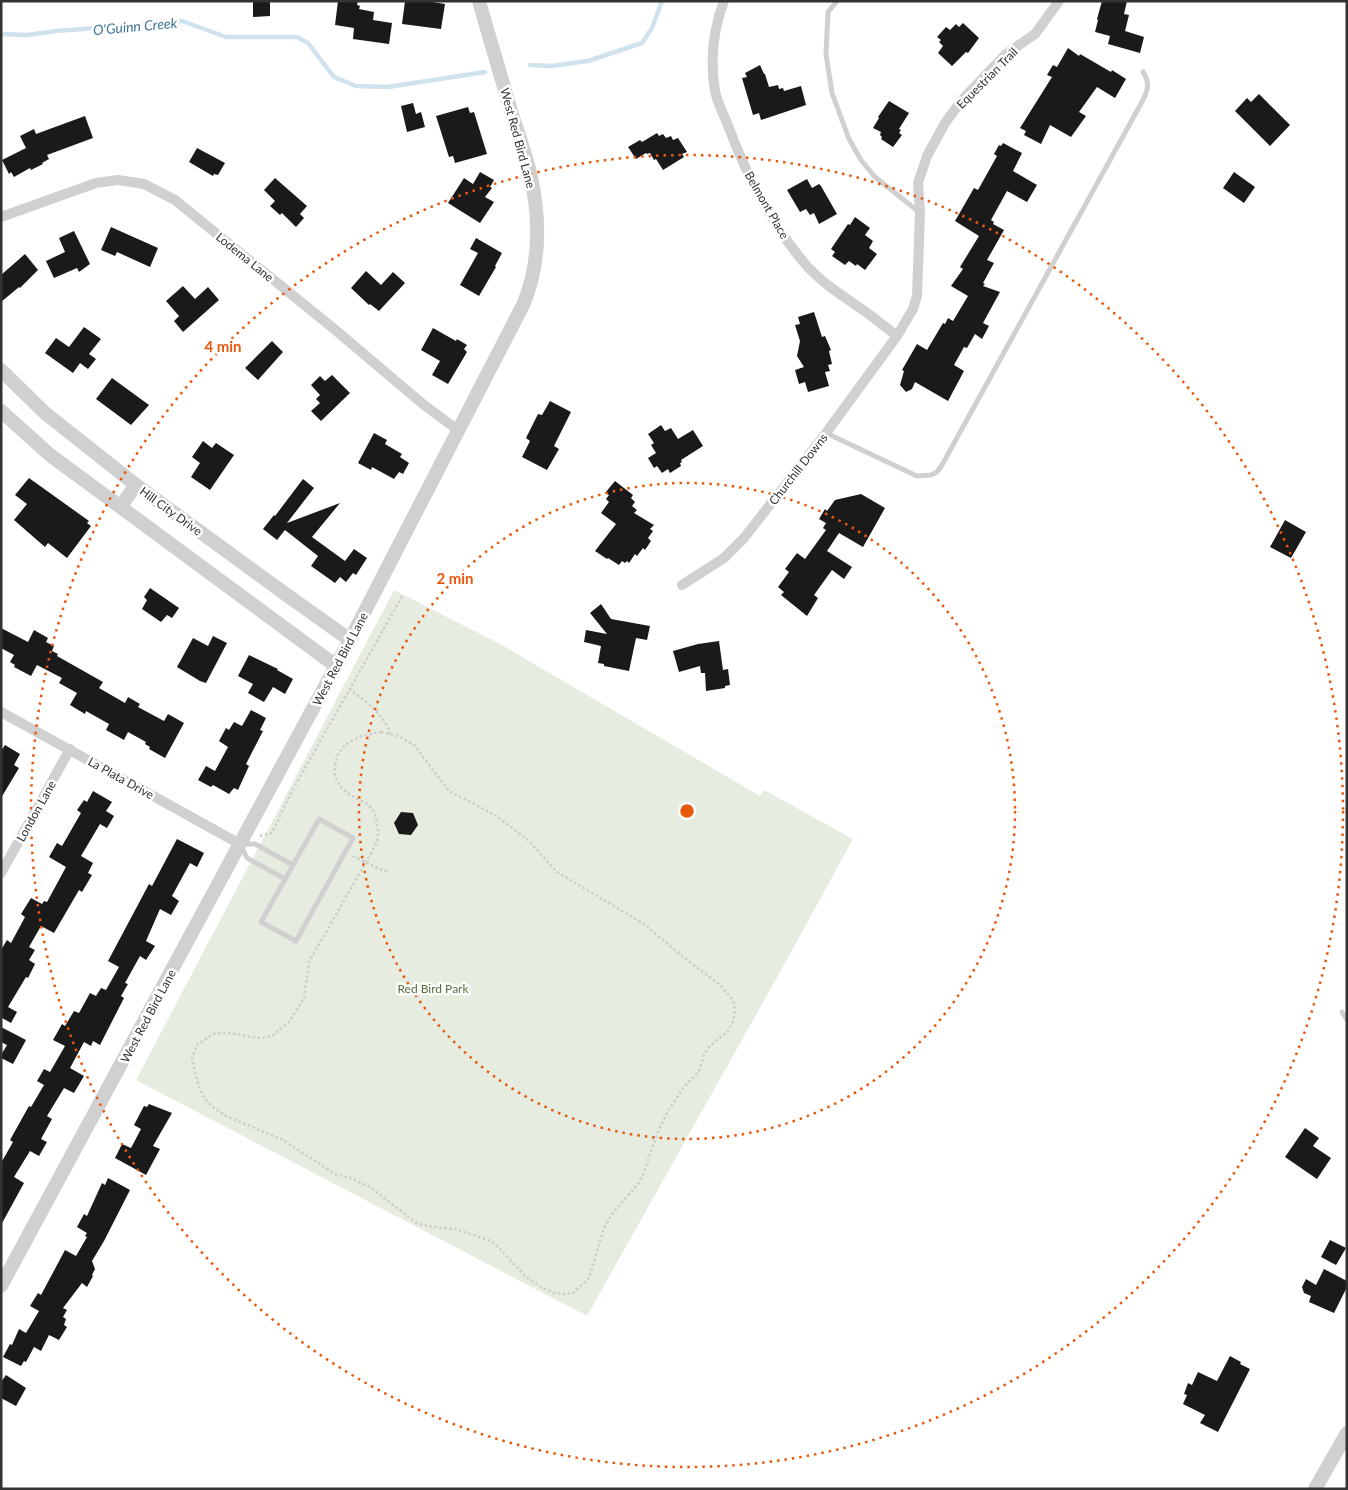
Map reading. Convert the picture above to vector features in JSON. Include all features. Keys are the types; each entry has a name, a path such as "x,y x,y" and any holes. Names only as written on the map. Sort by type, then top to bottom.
{"street":[{"name":"West Red Bird Lane","path":"1,1286 350,640 530,289 534,270 536,241 536,211 531,177 479,1"},
{"name":"Belmont Place","path":"724,1 718,17 712,55 715,92 753,185 778,226 807,266 837,294 870,315 897,336"},
{"name":"Equestrian Trail","path":"897,336 913,309 917,296 920,212 918,183 927,156 945,123 962,100 1006,54 1035,34 1059,1"},
{"name":"Lodema Lane","path":"1,217 96,183 118,180 144,184 175,200 333,328 424,405 458,430"},
{"name":"Churchill Downs","path":"682,585 724,558 744,538 826,433 897,336"},
{"name":"Hill City Drive","path":"1,370 45,413 136,485 350,640"},
{"name":"Hill City Drive","path":"1,411 50,455 336,666"},
{"path":"120,506 136,485"},
{"name":"La Plata Drive","path":"1,712 240,844"},
{"name":"London Lane","path":"1,874 70,749"},
{"path":"1315,1489 1347,1433"}],"lane":[{"path":"837,1 828,12 826,54 832,93 849,139 861,160 875,177 920,212"},
{"path":"826,433 917,476 925,476 937,472 1143,100 1148,84 1143,72"},
{"path":"318,819 353,838 296,941 261,922 293,865 318,819"},
{"path":"285,879 247,858 240,844 255,844 293,865"},
{"path":"1342,1012 1347,1020"}],"path":[{"path":"260,836 272,833 292,791 403,595"},
{"path":"349,689 370,704 388,728 390,734"},
{"path":"381,732 398,736 414,745 449,791 495,815 528,840 557,872 644,924 719,984 734,1000 733,1022 728,1030 710,1046 704,1055 698,1071 684,1087 668,1112 658,1129 641,1179 612,1214 604,1228 588,1279 572,1293 553,1293 540,1286 526,1277 491,1241 454,1229 418,1224 370,1187 336,1174 284,1140 226,1116 205,1099 192,1058 198,1045 212,1034 229,1033 258,1038 272,1036 289,1022 304,998 309,962 366,862 378,837 375,814 369,805 347,793 340,786 335,776 336,765 338,754 346,744 361,736 381,732"},
{"path":"346,851 389,872"}],"green space":[{"name":"Red Bird Park","path":"394,590 500,644 760,796 764,790 853,839 587,1316 136,1080"}],"building":[{"path":"253,1 270,1 270,16 253,17"},
{"path":"338,1 358,1 359,9 374,12 373,20 392,23 389,44 353,39 354,28 335,25"},
{"path":"405,1 427,1 445,4 441,29 402,24"},
{"path":"1102,1 1127,1 1124,14 1129,15 1125,31 1144,37 1140,53 1108,44 1110,36 1095,32"},
{"path":"963,23 979,38 968,53 966,52 952,66 938,53 943,46 939,42 941,40 937,37 946,27 950,30 956,24 959,27"},
{"path":"1068,48 1079,56 1080,54 1126,79 1115,98 1097,87 1079,112 1086,116 1071,137 1050,125 1041,144 1024,135 1026,131 1020,128 1052,77 1047,75 1053,65 1057,67"},
{"path":"760,65 769,87 778,85 779,89 783,88 784,91 801,86 806,105 761,120 759,113 753,115 742,78 747,77 745,73"},
{"path":"1259,94 1290,125 1270,146 1235,111 1247,98 1251,102"},
{"path":"889,101 909,113 899,129 901,130 899,133 902,135 893,147 881,139 881,132 873,128"},
{"path":"413,103 416,114 421,112 425,127 407,132 401,106"},
{"path":"468,107 470,113 474,112 487,154 455,163 453,156 449,157 436,116"},
{"path":"85,116 93,138 47,155 49,159 31,170 30,168 14,177 11,172 9,174 2,160 26,148 20,136 34,129 36,134"},
{"path":"657,133 659,136 663,134 666,138 671,136 673,140 678,138 687,152 682,154 684,157 663,170 650,153 646,153 636,159 628,147 640,140 642,142"},
{"path":"1003,143 1022,153 1013,171 1037,185 1027,202 1007,191 991,220 994,222 993,224 1004,230 987,260 994,263 983,283 985,284 983,286 1000,292 983,323 989,326 982,339 975,334 967,348 964,347 954,365 964,371 948,401 915,382 912,389 906,392 900,385 904,371 902,370 917,344 927,350 943,323 945,324 948,318 953,321 968,296 951,286 963,269 960,267 979,236 955,221 974,188 978,190 997,156 994,154 999,145 1001,146"},
{"path":"197,148 225,163 218,175 214,174 213,176 189,162"},
{"path":"480,172 494,180 490,187 492,188 485,197 494,202 480,223 448,203 464,178 473,184"},
{"path":"1234,172 1255,187 1244,203 1223,188"},
{"path":"275,178 307,206 300,214 304,218 296,227 282,213 280,215 270,206 275,201 264,190"},
{"path":"807,179 812,188 819,184 821,186 837,214 819,224 814,213 810,215 806,209 800,212 787,190"},
{"path":"855,217 870,228 865,235 873,241 869,248 877,254 865,270 849,261 845,265 832,256 835,252 831,249"},
{"path":"111,227 158,248 150,267 117,252 115,256 101,250"},
{"path":"74,231 90,264 79,272 77,268 54,278 46,261 65,252 59,238"},
{"path":"476,238 502,253 479,296 460,285 478,253 470,249"},
{"path":"25,254 38,270 20,288 1,302 1,275"},
{"path":"366,271 381,285 393,272 405,283 379,311 369,305 351,288"},
{"path":"183,286 195,299 208,287 219,300 183,332 174,321 179,316 166,301"},
{"path":"814,312 822,337 825,336 831,350 829,351 832,364 828,365 830,371 825,372 829,386 808,392 805,382 799,384 795,370 804,367 797,356 800,341 795,325 800,324 798,317"},
{"path":"84,327 101,339 89,354 96,359 88,369 80,363 73,373 45,353 56,338 69,347"},
{"path":"433,328 467,345 464,349 467,352 448,384 432,375 440,361 421,350"},
{"path":"272,341 283,352 258,380 245,368"},
{"path":"332,375 350,393 321,421 311,411 320,403 316,399 320,395 311,385 320,376 325,381"},
{"path":"112,378 149,405 131,425 96,399"},
{"path":"550,401 571,412 554,446 559,449 547,470 522,457 530,441 526,438 538,414 542,415"},
{"path":"661,425 665,431 671,428 678,439 693,430 703,446 681,460 681,466 670,473 668,469 662,473 657,466 654,468 648,458 656,453 651,445 654,443 648,434"},
{"path":"374,433 387,440 385,444 402,454 400,457 409,463 403,474 399,472 394,479 372,467 371,470 358,463"},
{"path":"203,441 212,448 216,443 234,455 210,490 191,477 200,463 192,457"},
{"path":"29,478 89,521 87,523 91,526 67,558 48,543 45,547 14,520 27,504 15,495"},
{"path":"303,479 314,488 287,523 340,503 312,537 345,561 354,549 367,558 356,575 353,573 346,582 340,577 335,583 311,566 318,556 285,530 277,540 263,529"},
{"path":"615,481 633,495 631,498 635,502 632,506 637,510 634,513 654,525 650,529 653,531 648,538 651,541 645,550 643,548 637,556 635,554 629,563 622,561 619,565 595,551 616,524 601,513 609,502 606,499 609,495 605,493"},
{"path":"861,494 885,508 863,547 839,533 827,551 852,567 844,579 832,570 814,595 818,598 807,616 781,595 784,592 778,587 789,572 785,569 797,553 805,559 826,530 823,528 826,523 819,519 825,509 827,511 835,500"},
{"path":"1285,520 1306,532 1291,558 1270,547"},
{"path":"150,588 179,608 172,618 167,615 161,622 142,609 147,600 144,597"},
{"path":"601,604 611,619 650,626 647,640 636,638 629,671 598,663 601,646 584,642 586,630 607,634 590,613"},
{"path":"1,628 28,642 34,630 48,638 46,642 54,646 52,651 58,654 57,656 103,682 99,688 125,703 128,697 140,704 138,707 164,721 168,714 184,723 165,758 149,749 150,747 145,744 146,742 128,732 124,740 106,730 109,724 86,711 85,714 70,705 77,693 59,683 62,678 37,665 31,676 14,667 15,665 10,662 14,655 1,648"},
{"path":"213,636 227,643 206,683 177,667 193,638 208,646"},
{"path":"719,641 723,670 728,669 730,685 725,686 725,688 706,691 705,673 701,673 700,666 679,672 673,651 698,644"},
{"path":"249,655 278,669 293,679 285,694 273,687 264,702 248,693 253,684 238,676"},
{"path":"251,710 266,718 260,730 263,731 246,764 249,766 238,790 234,788 229,794 213,785 211,787 198,780 206,766 215,771 228,747 219,741 226,728 229,730 234,722 242,726"},
{"path":"5,745 20,754 14,765 19,768 1,798 1,751"},
{"path":"93,791 112,802 106,811 114,816 107,828 100,824 81,856 93,863 88,873 92,875 82,892 79,890 54,933 41,926 29,947 35,950 29,960 35,964 28,978 26,977 8,1007 17,1012 11,1023 1,1019 1,950 7,940 11,943 25,917 21,914 31,898 42,904 44,901 47,902 66,867 49,857 57,843 62,846 81,813 77,810 84,800 87,802"},
{"path":"401,812 413,813 418,825 411,835 399,834 394,823"},
{"path":"177,839 204,853 197,867 190,863 172,896 179,901 171,915 160,909 146,941 155,946 146,960 140,956 125,983 128,984 121,996 124,998 100,1045 93,1041 91,1046 84,1042 70,1068 84,1076 74,1093 64,1088 47,1116 52,1119 41,1139 47,1142 39,1156 30,1151 14,1177 24,1183 1,1225 1,1163 13,1142 10,1140 29,1106 31,1107 44,1085 37,1081 44,1069 50,1072 65,1046 53,1040 62,1024 65,1026 74,1011 79,1013 90,993 96,996 101,988 106,990 119,967 108,961 149,884 152,886"},
{"path":"1,1027 26,1040 13,1064 1,1058 7,1045 1,1042"},
{"path":"149,1104 172,1113 153,1146 160,1149 146,1175 115,1158 122,1144 131,1148 141,1129 134,1125 144,1106 147,1107"},
{"path":"1305,1128 1319,1138 1313,1146 1331,1158 1317,1179 1285,1157"},
{"path":"108,1178 130,1190 92,1261 95,1269 87,1287 82,1283 63,1308 67,1310 63,1317 66,1319 64,1325 67,1327 59,1340 49,1335 41,1351 34,1347 26,1362 24,1361 21,1366 3,1357 10,1344 12,1345 19,1329 26,1333 39,1311 30,1306 38,1293 41,1295 65,1250 76,1256 87,1237 85,1236 87,1233 77,1227 84,1214 87,1216 102,1183 105,1185"},
{"path":"1330,1240 1346,1248 1336,1265 1321,1257"},
{"path":"1324,1269 1347,1281 1347,1287 1334,1313 1309,1302 1311,1296 1304,1293 1302,1287 1306,1279 1316,1285"},
{"path":"1230,1356 1250,1369 1218,1432 1200,1423 1205,1415 1183,1404 1187,1395 1184,1394 1188,1383 1192,1385 1198,1372 1217,1381"},
{"path":"6,1375 26,1388 16,1406 1,1398 1,1382"}],"waterway":[{"name":"O'Guinn Creek","path":"530,65 551,66 588,61 642,43 652,28 662,1"},
{"name":"O'Guinn Creek","path":"1,34 27,35 182,21 226,37 297,37 308,43 334,77 356,86 388,87 485,72"}]}
